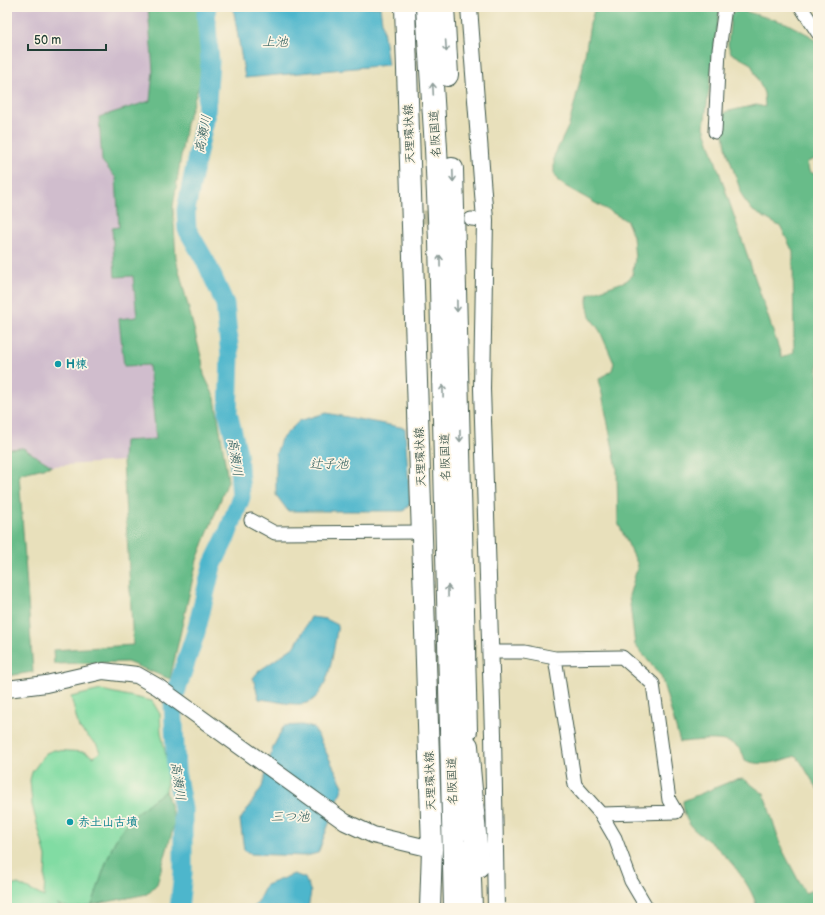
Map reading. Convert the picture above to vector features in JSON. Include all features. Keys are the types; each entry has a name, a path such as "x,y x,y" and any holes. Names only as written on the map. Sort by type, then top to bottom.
{"highway":[{"name":"名阪国道","path":"428,7 440,241 455,908"},
{"name":"名阪国道","path":"443,7 455,242 471,908"},
{"path":"448,630 446,712 448,908"},
{"path":"467,746 481,908"}],"main road":[{"name":"天理環状線","path":"405,7 418,217 422,532 432,849 430,908"}],"street":[{"path":"469,7 478,220 493,734 496,908"},
{"path":"715,132 719,50 725,7"},
{"path":"801,7 818,33"},
{"path":"251,520 274,532 422,532"},
{"path":"490,652 524,652 555,658 622,657 653,684 669,800 676,812 601,814"},
{"path":"555,658 576,785 601,814 614,838 631,881 647,908"},
{"path":"7,689 46,684 103,671 137,675 158,687 259,762 345,822 374,835 432,849"}],"shaded area":[{"path":"7,7 148,7 153,71 150,102 99,117 102,161 116,178 119,227 112,228 115,277 133,276 137,317 119,319 124,366 149,365 156,439 125,441 123,461 52,466 23,448 7,449"}],"green space":[{"path":"148,7 207,7 206,65 186,124 173,207 176,259 202,360 204,375 215,398 228,481 197,560 170,679 127,662 54,664 53,650 133,645 123,461 124,441 156,439 149,365 124,366 119,319 137,317 133,276 115,277 112,228 119,227 116,178 102,161 99,117 150,101 153,71"},
{"path":"595,7 720,7 704,127 782,358 794,352 793,252 781,227 753,211 743,198 727,151 721,118 725,112 756,105 765,107 764,93 751,64 731,53 728,45 731,13 740,10 786,23 809,35 818,43 818,158 807,162 809,171 818,176 818,284 815,304 818,312 818,790 801,762 795,756 776,762 757,763 745,760 741,751 735,745 727,742 708,740 680,742 661,676 635,645 629,596 638,565 618,523 617,469 599,379 612,370 614,363 600,331 590,317 587,302 589,294 626,281 632,276 635,259 633,236 627,221 565,186 558,181 554,173 554,156 569,125 582,73 590,24"},
{"path":"23,448 52,466 19,474 33,672 7,676 7,449"},
{"path":"101,690 152,701 160,714 161,732 168,766 166,791 130,820 124,827 114,843 92,905 74,908 57,904 62,908 7,908 7,887 18,884 44,897 46,857 32,805 30,780 32,772 46,753 54,750 85,752 94,757 100,752 97,745 79,728 71,697"},
{"path":"744,779 764,794 782,849 805,893 818,888 818,908 757,908 751,892 735,867 722,853 689,824 686,818 683,801 734,780"},
{"path":"166,791 175,822 157,884 147,894 92,905 114,843 124,827 151,802"}],"water":[{"name":"上池","path":"233,7 380,7 388,65 245,78"},
{"name":"辻子池","path":"326,413 405,428 410,503 404,511 288,511 276,495 276,454 281,439 299,421"},
{"path":"311,617 326,619 338,625 329,672 319,693 312,701 302,704 291,704 259,699 253,678 259,671 295,646"},
{"name":"三つ池","path":"302,725 314,728 343,786 318,853 306,856 251,854 244,850 240,820 262,787 273,747 284,726"},
{"path":"294,874 305,878 311,892 308,908 252,908 257,903 266,885"}],"waterway":[{"name":"高瀬川","path":"179,908 183,873 183,809 176,772 173,701 196,632 212,566 227,535 241,497 238,453 228,413 230,356 225,304 207,264 187,229 186,210 206,113 210,62 206,14 207,7"}],"tunnel":[{"path":"423,217 446,218"},
{"path":"426,649 490,652"}],"place":[{"name":"H棟","path":"58,364"},
{"name":"赤土山古墳","path":"70,822"}]}
